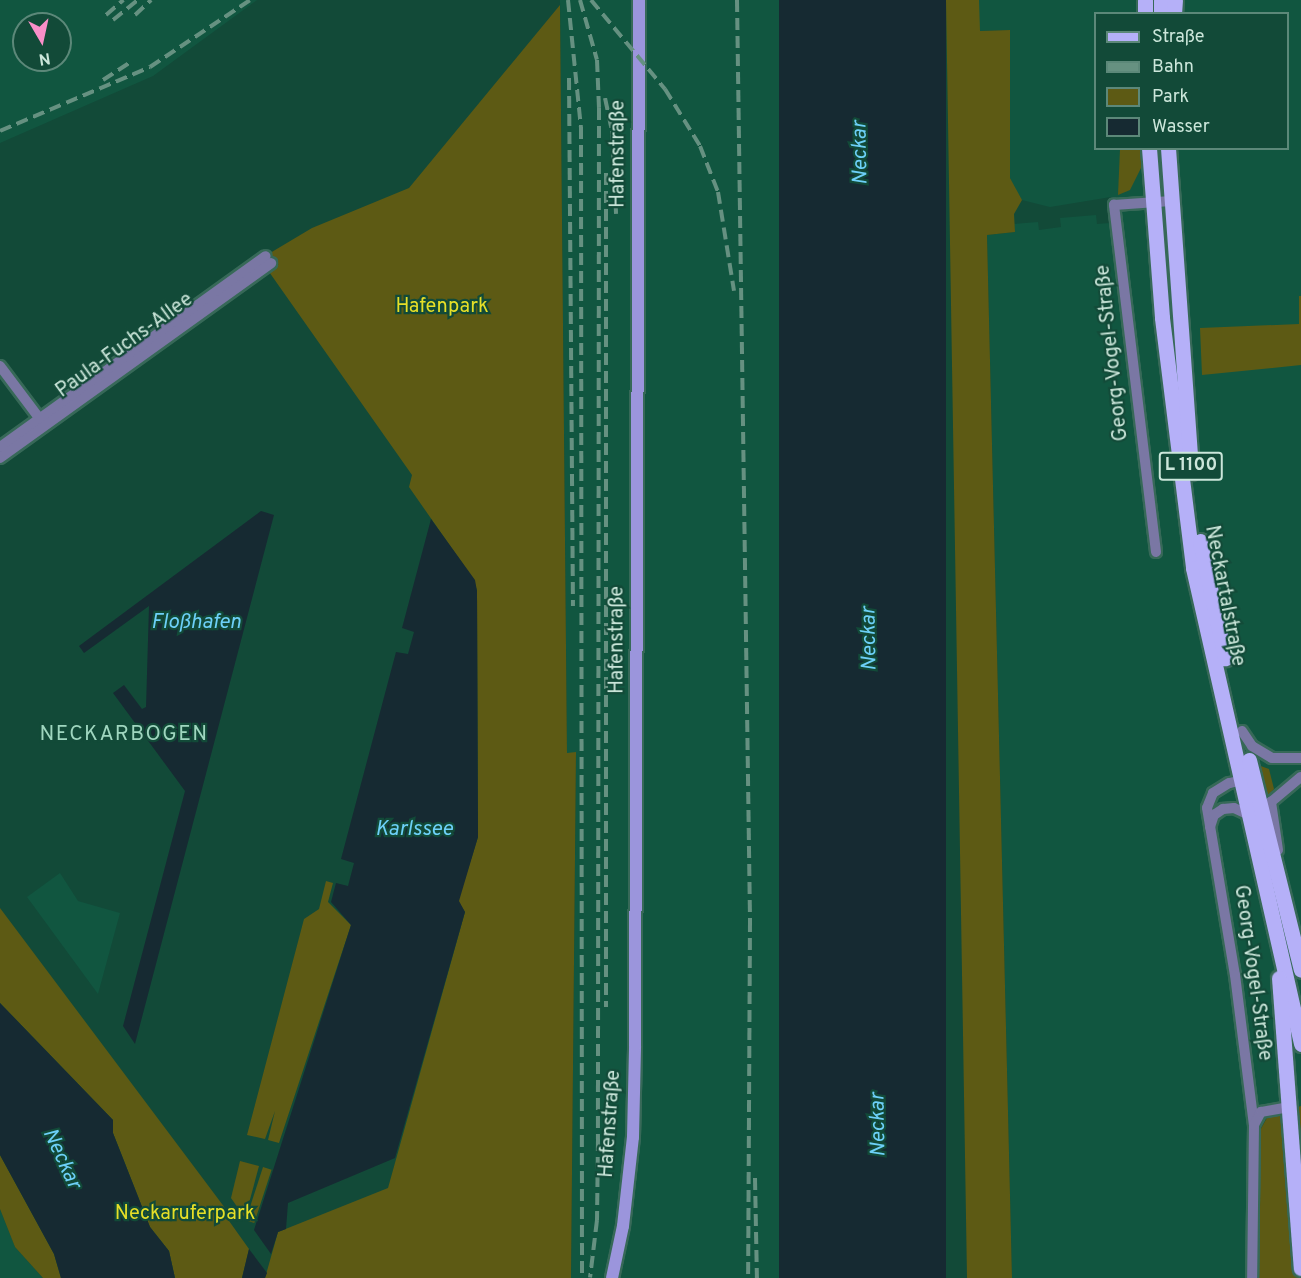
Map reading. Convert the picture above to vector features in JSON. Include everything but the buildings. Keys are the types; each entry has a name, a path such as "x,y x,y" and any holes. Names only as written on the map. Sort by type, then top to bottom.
{"main road":[{"name":"Hafenstraße","path":"612,1278 623,1226 633,1137 635,1046 639,0"},
{"name":"Neckartalstraße","path":"1149,150 1162,318 1194,568 1248,779 1287,903 1301,970"},
{"name":"Neckartalstraße","path":"1168,150 1187,438 1201,551 1242,731 1251,816 1301,1044"},
{"path":"1274,916 1301,1268"}],"street":[{"name":"Georg-Vogel-Straße","path":"1156,552 1114,206 1171,201"},
{"name":"Paula-Fuchs-Allee","path":"0,447 42,422 146,353 269,260 139,344 42,422 0,458"},
{"path":"139,344 146,353"},
{"path":"0,366 42,422"},
{"path":"1242,731 1252,746 1272,758 1301,758"},
{"path":"1287,903 1271,802 1301,777"},
{"name":"Georg-Vogel-Straße","path":"1248,779 1214,794 1207,808 1235,975 1254,1125 1252,1278"},
{"path":"1210,827 1214,815 1223,809 1234,808 1251,816"},
{"path":"1254,1125 1261,1112 1289,1107"}],"shaded area":[{"path":"0,0 257,0 153,76 0,143"},
{"path":"560,0 779,0 798,1278 571,1278 576,753 567,753"},
{"path":"979,0 1301,0 1301,1106 1269,1114 1259,1132 1259,1278 1012,1278 987,235 1015,232 1014,224 1038,222 1039,230 1061,227 1060,218 1096,215 1097,224 1110,223 1111,197 1050,207 1022,200 1016,193 1010,178 1009,30 979,31"},
{"path":"60,873 78,901 120,913 98,994 27,897"},
{"path":"0,1209 15,1247 43,1278 0,1278"}],"green space":[{"path":"946,0 979,0 980,31 1010,30 1010,178 1022,200 1014,214 1015,232 987,235 1012,1278 967,1278"},
{"name":"Hafenpark","path":"560,5 567,753 576,752 571,1278 265,1278 278,1232 388,1188 465,912 458,901 478,837 477,591 474,580 409,487 412,475 260,259 312,228 409,188"},
{"path":"1120,150 1145,150 1145,160 1130,190 1118,195"},
{"path":"1299,296 1301,296 1301,365 1202,375 1200,328 1299,324"},
{"path":"1255,764 1269,769 1274,789 1265,799"},
{"path":"326,881 333,883 328,902 351,925 279,1143 268,1140 275,1111 265,1139 247,1135 304,919 319,909"},
{"name":"Neckaruferpark","path":"0,908 225,1208 222,1211 249,1249 242,1278 175,1278 169,1251 150,1227 113,1133 113,1120 0,1003"},
{"path":"1301,1106 1301,1278 1259,1278 1259,1132 1269,1114"},
{"path":"0,1155 54,1254 61,1278 43,1278 15,1247 0,1209"},
{"path":"240,1161 259,1166 245,1218 231,1198"},
{"path":"263,1167 272,1170 254,1223 246,1220"}],"water":[{"name":"Neckar","path":"779,0 946,0 946,1278 779,1278"},
{"name":"Floßhafen","path":"261,511 274,515 135,1044 123,1026 185,791 113,693 124,685 142,709 146,707 149,606 84,653 79,646"},
{"name":"Karlssee","path":"431,519 475,580 477,591 478,837 459,901 465,912 395,1158 288,1203 286,1229 278,1232 271,1254 254,1230 351,925 331,902 336,883 348,886 354,863 341,859 396,652 408,654 414,632 402,628"},
{"name":"Neckar","path":"0,1003 113,1120 113,1133 150,1227 169,1251 175,1278 61,1278 54,1254 0,1155"},
{"path":"249,1249 267,1273 265,1278 242,1278"}],"railway":[{"path":"106,15 123,0"},
{"path":"113,20 138,0"},
{"path":"135,15 151,0"},
{"path":"0,131 150,67 250,0"},
{"path":"568,0 581,127 582,1278"},
{"path":"580,0 597,60 599,108 598,1139 597,1220 590,1278"},
{"path":"591,0 665,89 700,146 718,192 734,291"},
{"path":"737,0 750,920 748,1278"},
{"path":"103,80 131,62"},
{"path":"569,78 573,606"},
{"path":"605,98 612,131 616,214"},
{"path":"606,173 606,1007"},
{"path":"755,1178 757,1278"}],"district":[{"name":"NECKARBOGEN","path":"124,735"}]}
